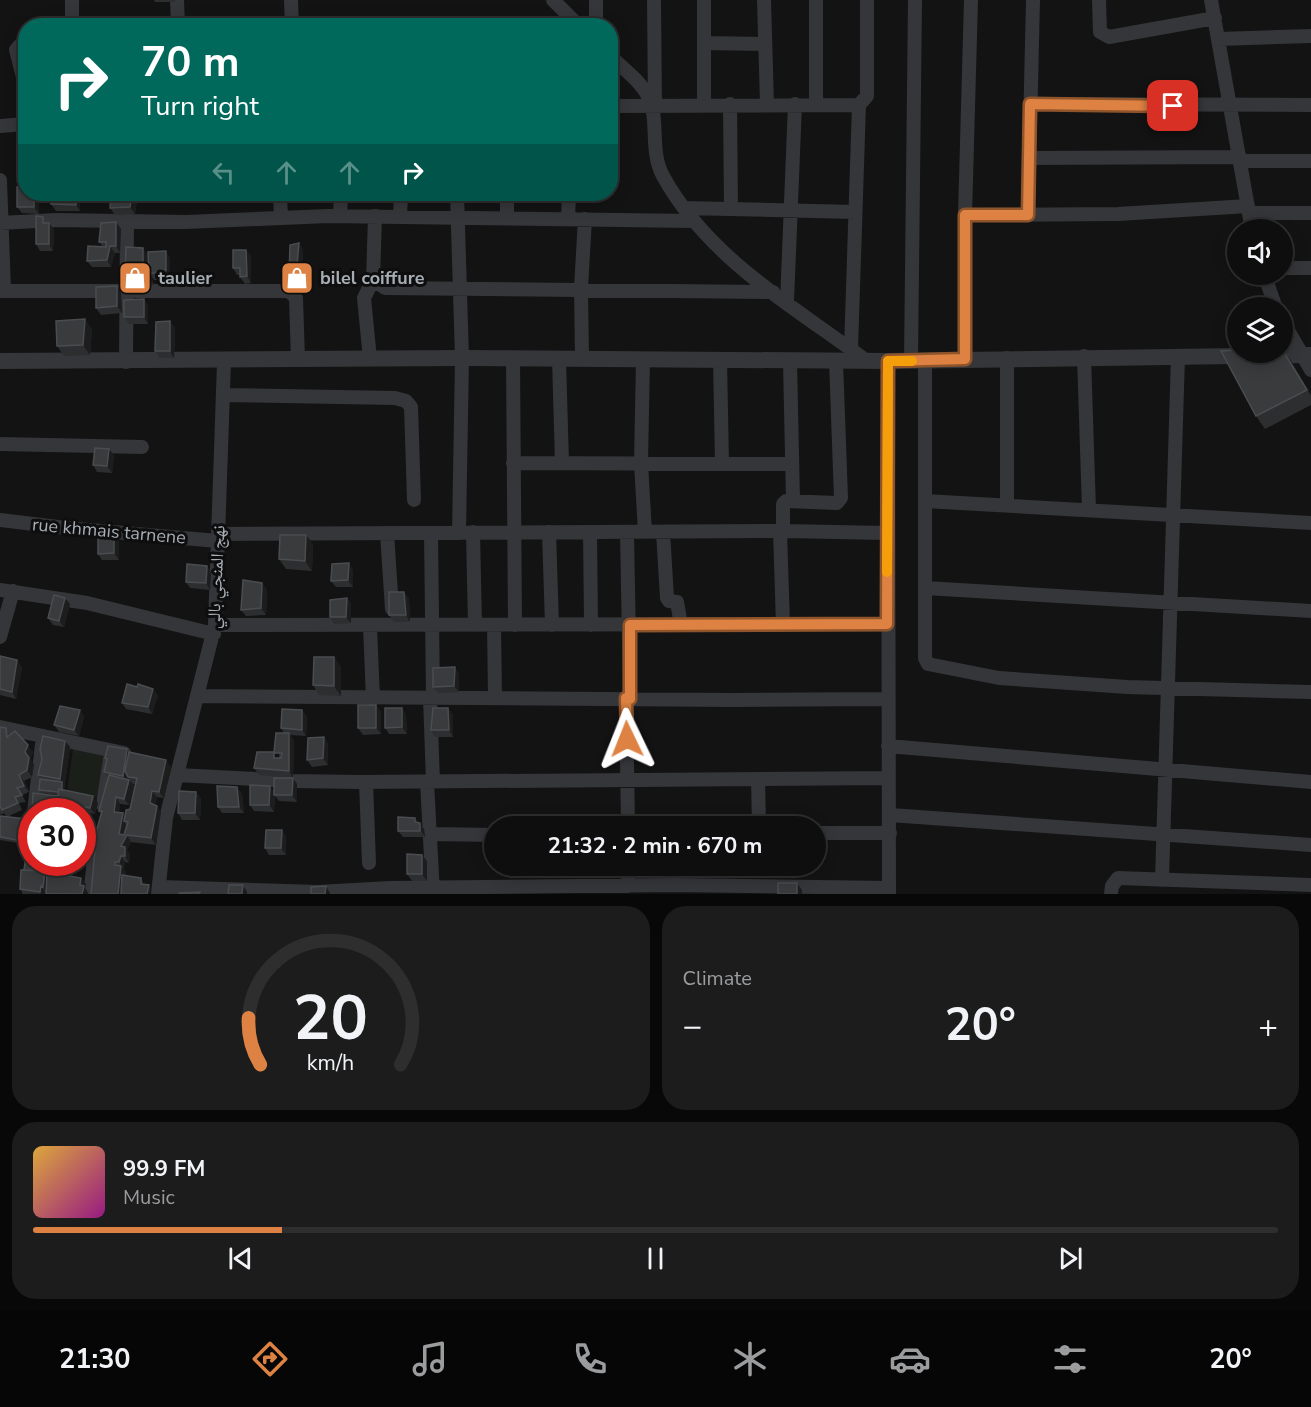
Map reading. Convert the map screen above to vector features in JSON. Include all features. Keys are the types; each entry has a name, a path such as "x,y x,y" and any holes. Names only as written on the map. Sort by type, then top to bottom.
{"street":[{"path":"72,0 72,18"},
{"path":"177,0 178,18"},
{"path":"291,0 292,18"},
{"path":"553,0 571,18"},
{"path":"596,0 596,18"},
{"path":"654,0 653,106 657,162 684,208 693,221 733,262 867,361"},
{"path":"704,0 704,105"},
{"path":"764,0 767,104"},
{"path":"816,0 816,105"},
{"path":"851,349 859,105 867,96 867,0"},
{"path":"915,0 918,360 925,501 925,658 932,667 999,678 1168,690 1311,692"},
{"path":"965,359 965,215 971,0"},
{"path":"1028,215 1033,0"},
{"path":"1099,0 1100,32 1109,37 1215,18"},
{"path":"1211,0 1250,219"},
{"path":"1219,39 1311,36"},
{"path":"704,43 765,44"},
{"path":"618,64 639,85 653,106"},
{"path":"730,104 731,209"},
{"path":"787,302 795,104"},
{"path":"1030,104 1311,105"},
{"path":"618,106 859,105"},
{"path":"0,126 18,125"},
{"path":"1029,158 1311,161"},
{"path":"0,180 2,290 289,291 296,298 298,360"},
{"path":"280,201 281,218"},
{"path":"340,216 341,201"},
{"path":"400,217 401,201"},
{"path":"457,201 466,532 475,625"},
{"path":"507,201 507,218"},
{"path":"568,201 568,219"},
{"path":"113,203 120,221 126,291 126,362"},
{"path":"684,208 855,212"},
{"path":"965,215 1119,214 1249,209 1311,213"},
{"path":"1,223 56,220 186,222 340,216 693,221"},
{"path":"370,359 364,298 373,280 375,216"},
{"path":"582,359 581,288 585,219"},
{"path":"1293,268 1311,268"},
{"path":"373,280 385,288 459,290 581,288 773,292"},
{"path":"1293,335 1307,355 1311,370"},
{"path":"0,361 224,362 462,358 888,361 1084,356 1307,355"},
{"path":"1084,356 1089,510"},
{"path":"1162,880 1178,356"},
{"path":"513,358 515,625"},
{"path":"1007,358 1007,506"},
{"path":"559,359 562,463"},
{"path":"643,359 641,463 645,532"},
{"path":"720,360 722,463"},
{"path":"790,360 793,501"},
{"path":"783,624 781,531 783,504 786,501 837,503 841,498 836,361"},
{"path":"158,890 309,893 625,889 889,891 888,361"},
{"name":"نهج المنجي بالي","path":"158,890 166,818 175,767 215,630 224,362"},
{"path":"224,395 396,398 406,401 411,407 414,500"},
{"path":"0,444 142,447"},
{"path":"513,463 792,464"},
{"path":"925,501 1311,523"},
{"name":"rue khmais tarnene","path":"0,520 66,528 218,537 466,532 887,533"},
{"path":"549,532 552,625"},
{"path":"590,532 591,625"},
{"path":"627,532 630,625 628,816"},
{"path":"663,532 667,598 679,605 681,625"},
{"path":"387,533 393,626"},
{"path":"431,533 433,625 430,782 433,891"},
{"path":"925,588 1311,611"},
{"path":"0,637 7,590 87,603 215,630 433,625 887,624"},
{"path":"494,625 495,698"},
{"path":"370,626 373,699"},
{"path":"197,696 373,699 888,699"},
{"path":"0,727 135,755"},
{"path":"36,798 43,736"},
{"path":"888,746 1311,782"},
{"path":"90,894 112,751"},
{"path":"175,767 292,781 889,778"},
{"path":"758,779 759,816"},
{"path":"366,782 369,863"},
{"path":"890,815 1311,845"},
{"path":"826,833 890,833"},
{"path":"431,834 484,835"},
{"path":"1111,894 1112,886 1119,878 1311,885"}],"shaded area":[{"path":"73,749 105,753 97,798 67,793"}],"building":[{"path":"18,187 18,201 34,201 34,207 17,207"},
{"path":"51,201 76,201 76,205 51,204"},
{"path":"111,201 131,201 130,207 110,208"},
{"path":"36,216 43,217 43,223 49,223 49,244 36,244"},
{"path":"116,222 116,246 110,246 107,260 87,261 88,246 106,247 106,242 99,242 101,223"},
{"path":"299,243 296,276 289,276 290,245"},
{"path":"126,247 143,248 143,261 147,276 125,277"},
{"path":"233,250 246,250 247,276 240,277 240,268 233,268"},
{"path":"166,251 166,270 160,270 160,273 149,273 148,252"},
{"path":"117,286 117,306 96,308 96,287"},
{"path":"144,299 144,317 124,317 124,300"},
{"path":"85,319 83,345 57,346 56,321"},
{"path":"170,321 170,351 155,351 156,322"},
{"path":"1221,351 1227,351 1227,362"},
{"path":"1227,363 1291,363 1307,390 1256,416"},
{"path":"95,448 109,449 107,466 93,465"},
{"path":"98,533 114,533 114,553 98,554"},
{"path":"280,535 306,535 305,561 279,559"},
{"path":"349,563 348,580 331,581 332,564"},
{"path":"187,564 207,566 206,583 186,582"},
{"path":"243,580 262,583 261,608 241,610"},
{"path":"389,592 404,592 406,615 389,615"},
{"path":"54,595 65,598 59,621 48,618"},
{"path":"347,598 346,617 330,617 330,600"},
{"path":"0,656 17,660 12,692 0,689"},
{"path":"314,657 334,657 334,686 313,685"},
{"path":"455,667 454,686 433,687 433,668"},
{"path":"127,684 137,687 138,684 153,689 148,707 122,703"},
{"path":"358,705 376,705 376,728 358,728"},
{"path":"60,706 80,710 74,730 54,725"},
{"path":"385,708 402,708 402,727 385,728"},
{"path":"433,708 448,708 449,730 431,730"},
{"path":"282,709 302,710 302,730 281,728"},
{"path":"0,727 6,728 7,737 15,731 28,745 25,752 29,758 27,770 19,775 24,786 17,788 22,795 15,797 18,803 2,810 0,806"},
{"path":"276,733 289,733 289,771 254,768 257,752 274,752","holes":["274,753 282,753 281,758 274,758"]},
{"path":"43,736 65,741 60,779 38,775 42,759 40,749"},
{"path":"324,737 323,758 307,760 308,738"},
{"path":"108,746 127,749 123,776 104,772"},
{"path":"129,752 166,760 159,792 152,791 150,803 157,806 151,838 127,835 121,846 125,847 125,856 121,856 119,862 115,862 115,865 121,866 118,894 91,894 93,876 96,876 97,829 102,811 99,811 109,775 129,780 124,799 116,797 114,812 123,813 119,834 124,835 128,822 124,821 126,810 130,809 137,778 128,777 125,771"},
{"path":"274,778 293,778 292,795 274,795"},
{"path":"40,779 62,782 62,790 59,789 58,792 39,790"},
{"path":"250,785 270,786 269,805 250,805"},
{"path":"217,786 237,787 239,807 218,807"},
{"path":"59,789 93,796 92,798 33,798 33,793 58,796"},
{"path":"179,791 196,792 195,813 178,813"},
{"path":"0,816 18,818 18,840 0,837"},
{"path":"398,817 415,818 415,822 420,823 420,831 398,831"},
{"path":"266,830 282,830 281,848 265,848"},
{"path":"407,854 422,855 422,874 407,874"},
{"path":"122,875 141,878 141,884 149,885 147,894 121,894"},
{"path":"21,876 44,876 40,892 20,889"},
{"path":"47,876 81,878 80,885 84,886 82,894 46,894"},
{"path":"778,883 797,883 797,894 778,894"},
{"path":"229,885 243,885 242,894 228,894"},
{"path":"326,886 325,894 311,894 311,887"},
{"path":"200,892 199,894 179,894 179,893"}],"slow traffic":[{"path":"887,572 888,361 912,361"}],"place":[{"name":"taulier","path":"135,278"},
{"name":"bilel coiffure","path":"297,278"}],"route":[{"path":"627,739 626,698 630,699 630,625 887,624 888,361 965,359 965,215 1028,215 1030,104 1173,106"}]}
